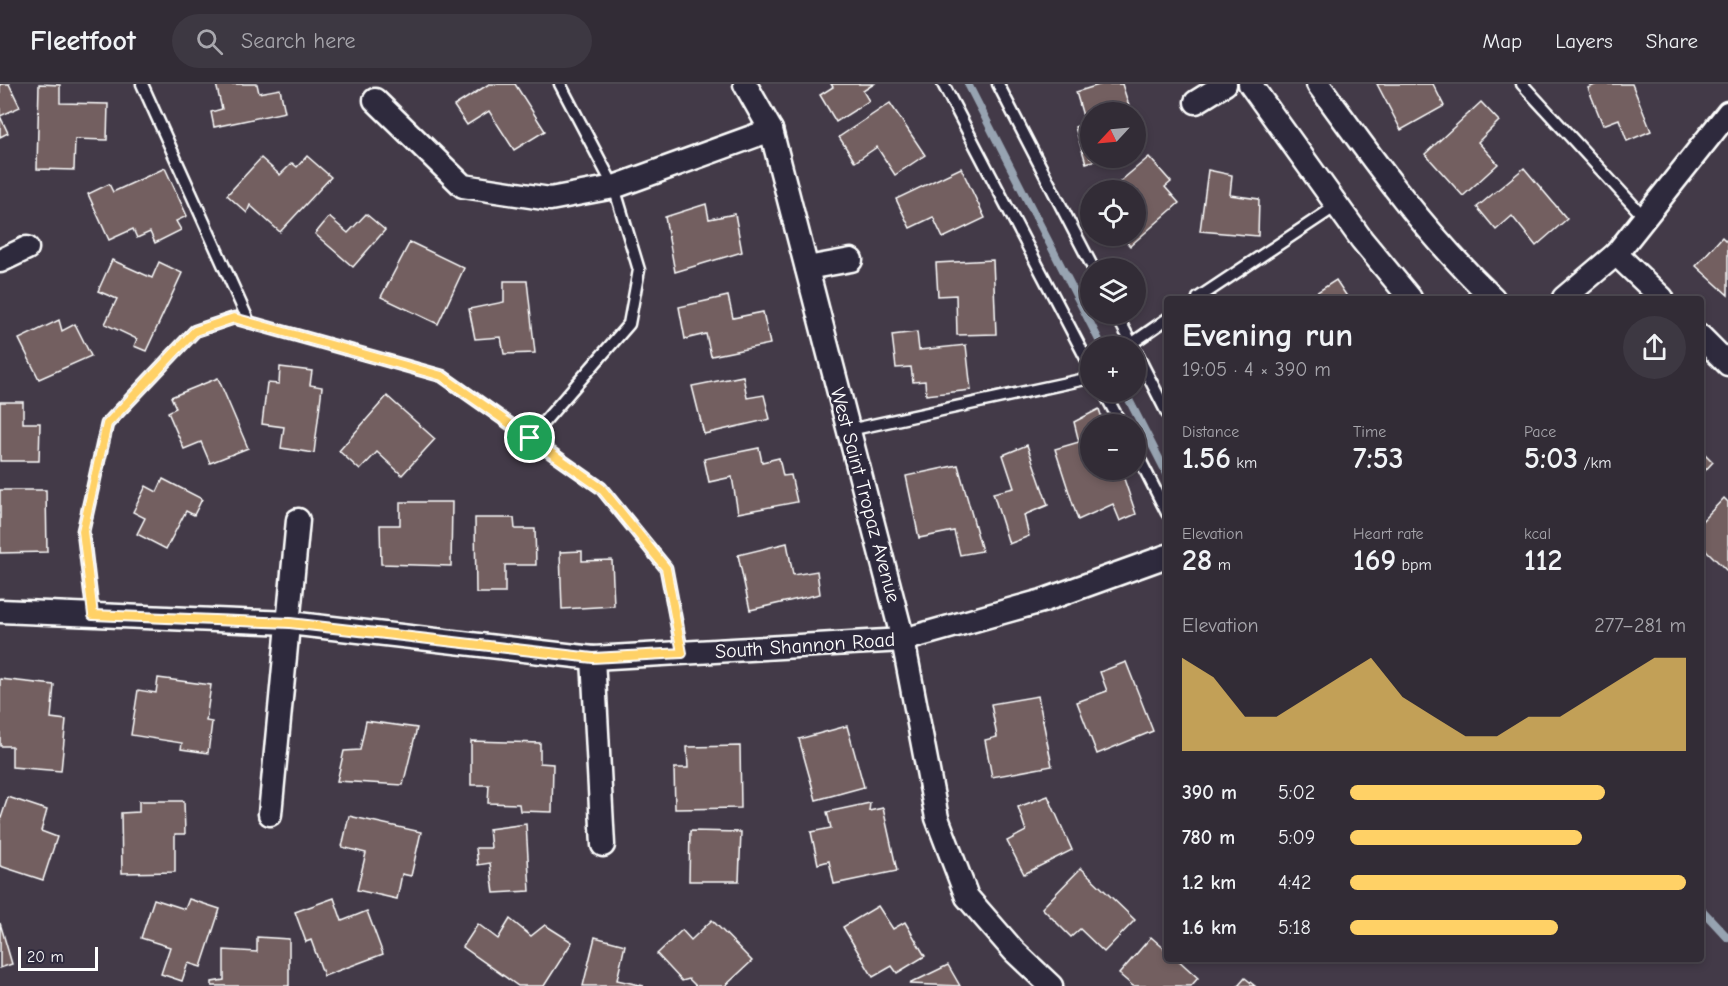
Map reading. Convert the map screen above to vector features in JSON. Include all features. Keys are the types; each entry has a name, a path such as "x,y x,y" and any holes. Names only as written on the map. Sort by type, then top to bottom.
{"street":[{"name":"West Saint Tropaz Avenue","path":"745,84 771,130 903,640 937,818 967,897 1014,951 1051,986"},
{"path":"1196,102 1225,84"},
{"path":"1250,84 1336,206 1408,296"},
{"path":"1318,84 1406,205 1450,258 1491,296"},
{"path":"375,100 464,186 550,200 614,187 771,130"},
{"path":"1566,296 1616,254 1728,113"},
{"path":"0,261 27,248"},
{"path":"1616,254 1660,296"},
{"path":"807,268 851,260"},
{"path":"1704,340 1728,364"},
{"path":"270,814 290,623 298,520"},
{"name":"South Shannon Road","path":"0,611 290,623 593,658 903,640 1042,601 1164,557"},
{"path":"593,658 603,845"}],"lane":[{"path":"142,84 249,322"},
{"path":"530,438 629,324 639,270 614,187 560,84"},
{"path":"943,84 1080,347"},
{"path":"998,84 1088,258"},
{"path":"1522,84 1645,218"},
{"path":"1201,296 1336,206"},
{"path":"93,615 83,531 107,424 195,331 234,318 442,376 601,488 666,568 682,653"},
{"path":"1146,337 1164,322"},
{"path":"1146,372 1164,407"},
{"path":"849,430 1080,380"},
{"path":"1146,472 1164,507"}],"building":[{"path":"0,84 9,84 20,107 0,116"},
{"path":"39,84 60,85 60,103 108,104 107,140 75,139 74,170 37,169"},
{"path":"216,84 257,84 259,93 280,89 285,112 214,127 211,112 222,109"},
{"path":"489,84 515,84 545,131 514,150 489,111 467,125 454,106"},
{"path":"831,84 874,84 863,91 869,101 836,122 820,95 833,87"},
{"path":"1102,84 1122,84 1128,102 1080,102 1080,106 1076,92"},
{"path":"1377,84 1433,84 1444,106 1401,130"},
{"path":"1597,84 1632,84 1651,131 1627,141 1619,119 1603,125 1588,88"},
{"path":"1481,102 1499,121 1478,142 1498,164 1463,196 1425,154"},
{"path":"890,103 925,155 895,175 877,147 855,162 839,137"},
{"path":"0,116 8,133 0,137"},
{"path":"1080,125 1080,143 1075,127"},
{"path":"307,156 331,177 280,232 250,205 247,213 227,195 261,158 280,175 292,163 297,167"},
{"path":"1149,157 1171,182 1165,187 1179,203 1146,232 1146,180 1122,180 1136,168 1146,168 1146,160"},
{"path":"165,168 187,216 176,221 181,230 155,243 150,232 137,238 133,229 109,240 88,194 109,184 113,192"},
{"path":"961,168 985,218 943,238 933,217 910,228 896,199"},
{"path":"1524,168 1567,219 1536,246 1512,216 1496,230 1477,207"},
{"path":"1208,170 1232,175 1230,195 1259,199 1258,236 1200,231"},
{"path":"706,204 709,219 735,214 742,252 675,272 665,217"},
{"path":"366,214 385,230 353,267 315,234 329,217 348,233"},
{"path":"1722,237 1728,243 1728,295 1696,266"},
{"path":"410,242 464,268 438,324 381,297"},
{"path":"112,260 152,278 159,262 182,273 146,351 134,346 137,339 105,324 117,299 98,291"},
{"path":"993,260 996,334 957,335 956,295 938,296 936,263"},
{"path":"1336,280 1347,296 1311,296"},
{"path":"504,281 527,281 535,353 504,354 501,337 475,339 469,309 504,302"},
{"path":"728,296 733,318 763,312 770,344 711,356 706,334 685,339 679,307"},
{"path":"59,320 62,331 75,324 91,356 39,379 19,339"},
{"path":"917,332 919,350 966,345 971,390 926,395 925,381 913,382 911,367 896,368 892,335"},
{"path":"280,367 312,371 310,385 322,387 314,453 281,448 284,427 262,424 267,383 279,384"},
{"path":"743,376 747,398 764,395 770,419 704,434 692,386"},
{"path":"218,378 248,448 210,463 201,442 184,449 168,412 176,408 171,397"},
{"path":"387,396 435,439 402,475 377,452 360,470 339,451"},
{"path":"0,402 23,402 23,423 40,423 39,461 0,461"},
{"path":"1099,409 1101,414 1089,414"},
{"path":"1080,419 1080,480 1124,480 1136,514 1120,521 1113,504 1078,520 1055,449 1079,442 1074,422"},
{"path":"1027,445 1048,505 1024,515 1029,536 1009,544 993,493 1014,488 1003,455"},
{"path":"759,448 762,462 779,458 783,476 791,475 797,502 738,513 732,477 709,482 704,459"},
{"path":"1704,453 1713,462 1704,472"},
{"path":"958,465 982,551 960,555 954,531 919,538 906,476"},
{"path":"163,479 202,499 194,515 186,511 166,549 137,534 145,518 133,512 146,486 157,492"},
{"path":"0,490 46,490 47,552 0,553"},
{"path":"1724,498 1728,502 1728,572 1704,548 1704,519"},
{"path":"400,502 452,502 451,566 381,564 380,525 400,525"},
{"path":"475,518 514,518 515,529 535,529 536,565 505,565 505,593 476,593"},
{"path":"787,543 793,575 817,571 820,594 750,610 738,555"},
{"path":"582,551 582,561 612,560 614,606 562,609 560,552"},
{"path":"1126,662 1153,731 1097,754 1077,702 1107,691 1100,672"},
{"path":"158,678 211,685 206,721 212,722 208,753 181,749 182,743 131,735 138,690 156,693"},
{"path":"0,679 54,685 51,718 66,720 61,771 12,767 12,746 0,746"},
{"path":"1038,696 1052,766 992,777 985,740 997,737 991,704"},
{"path":"366,721 417,728 403,785 337,781 344,751 360,750"},
{"path":"847,726 864,787 816,800 799,739"},
{"path":"471,741 540,743 540,763 553,764 552,812 520,811 519,804 488,803 489,785 471,785"},
{"path":"740,746 741,808 675,809 674,768 688,768 687,747"},
{"path":"1048,796 1072,850 1024,874 1007,841 1026,831 1018,807"},
{"path":"8,797 47,810 41,831 57,837 43,880 0,866 0,821"},
{"path":"139,801 184,801 185,834 175,834 175,872 122,873 121,813 139,812"},
{"path":"870,803 869,811 883,808 897,871 834,884 829,861 818,864 811,832 831,828 827,812"},
{"path":"349,816 421,832 411,876 402,874 397,899 357,890 366,853 342,847"},
{"path":"526,824 530,891 494,893 490,863 478,865 476,848 491,848 489,829"},
{"path":"690,831 741,832 739,881 689,881"},
{"path":"1081,868 1135,920 1104,952 1080,929 1071,937 1042,908"},
{"path":"334,898 342,921 367,911 383,954 324,976 311,940 306,942 295,912"},
{"path":"154,899 185,909 189,899 220,909 201,967 188,963 182,981 161,974 170,947 141,938"},
{"path":"878,906 893,929 905,922 925,956 897,973 892,966 873,977 843,927"},
{"path":"510,919 531,936 545,925 572,942 544,986 518,986 463,947 478,924 498,939"},
{"path":"712,920 752,961 725,986 696,986 689,979 682,981 657,954 682,930 691,940"},
{"path":"0,923 12,964 0,968"},
{"path":"257,937 289,939 289,986 212,986 212,982 224,980 224,950 257,952"},
{"path":"595,937 625,945 617,980 644,986 583,986"},
{"path":"1151,937 1164,948 1164,962 1180,962 1198,978 1191,986 1133,986 1119,974"},
{"path":"948,965 960,986 909,984"},
{"path":"1245,978 1255,986 1238,986"}],"waterway":[{"path":"968,84 1097,336"},
{"path":"1130,402 1164,468"},
{"path":"1704,912 1728,938"}],"route":[{"path":"234,318 442,376 530,438 601,488 666,568 682,653 593,658 290,623 93,615 83,531 107,424 195,331 234,318"}]}
